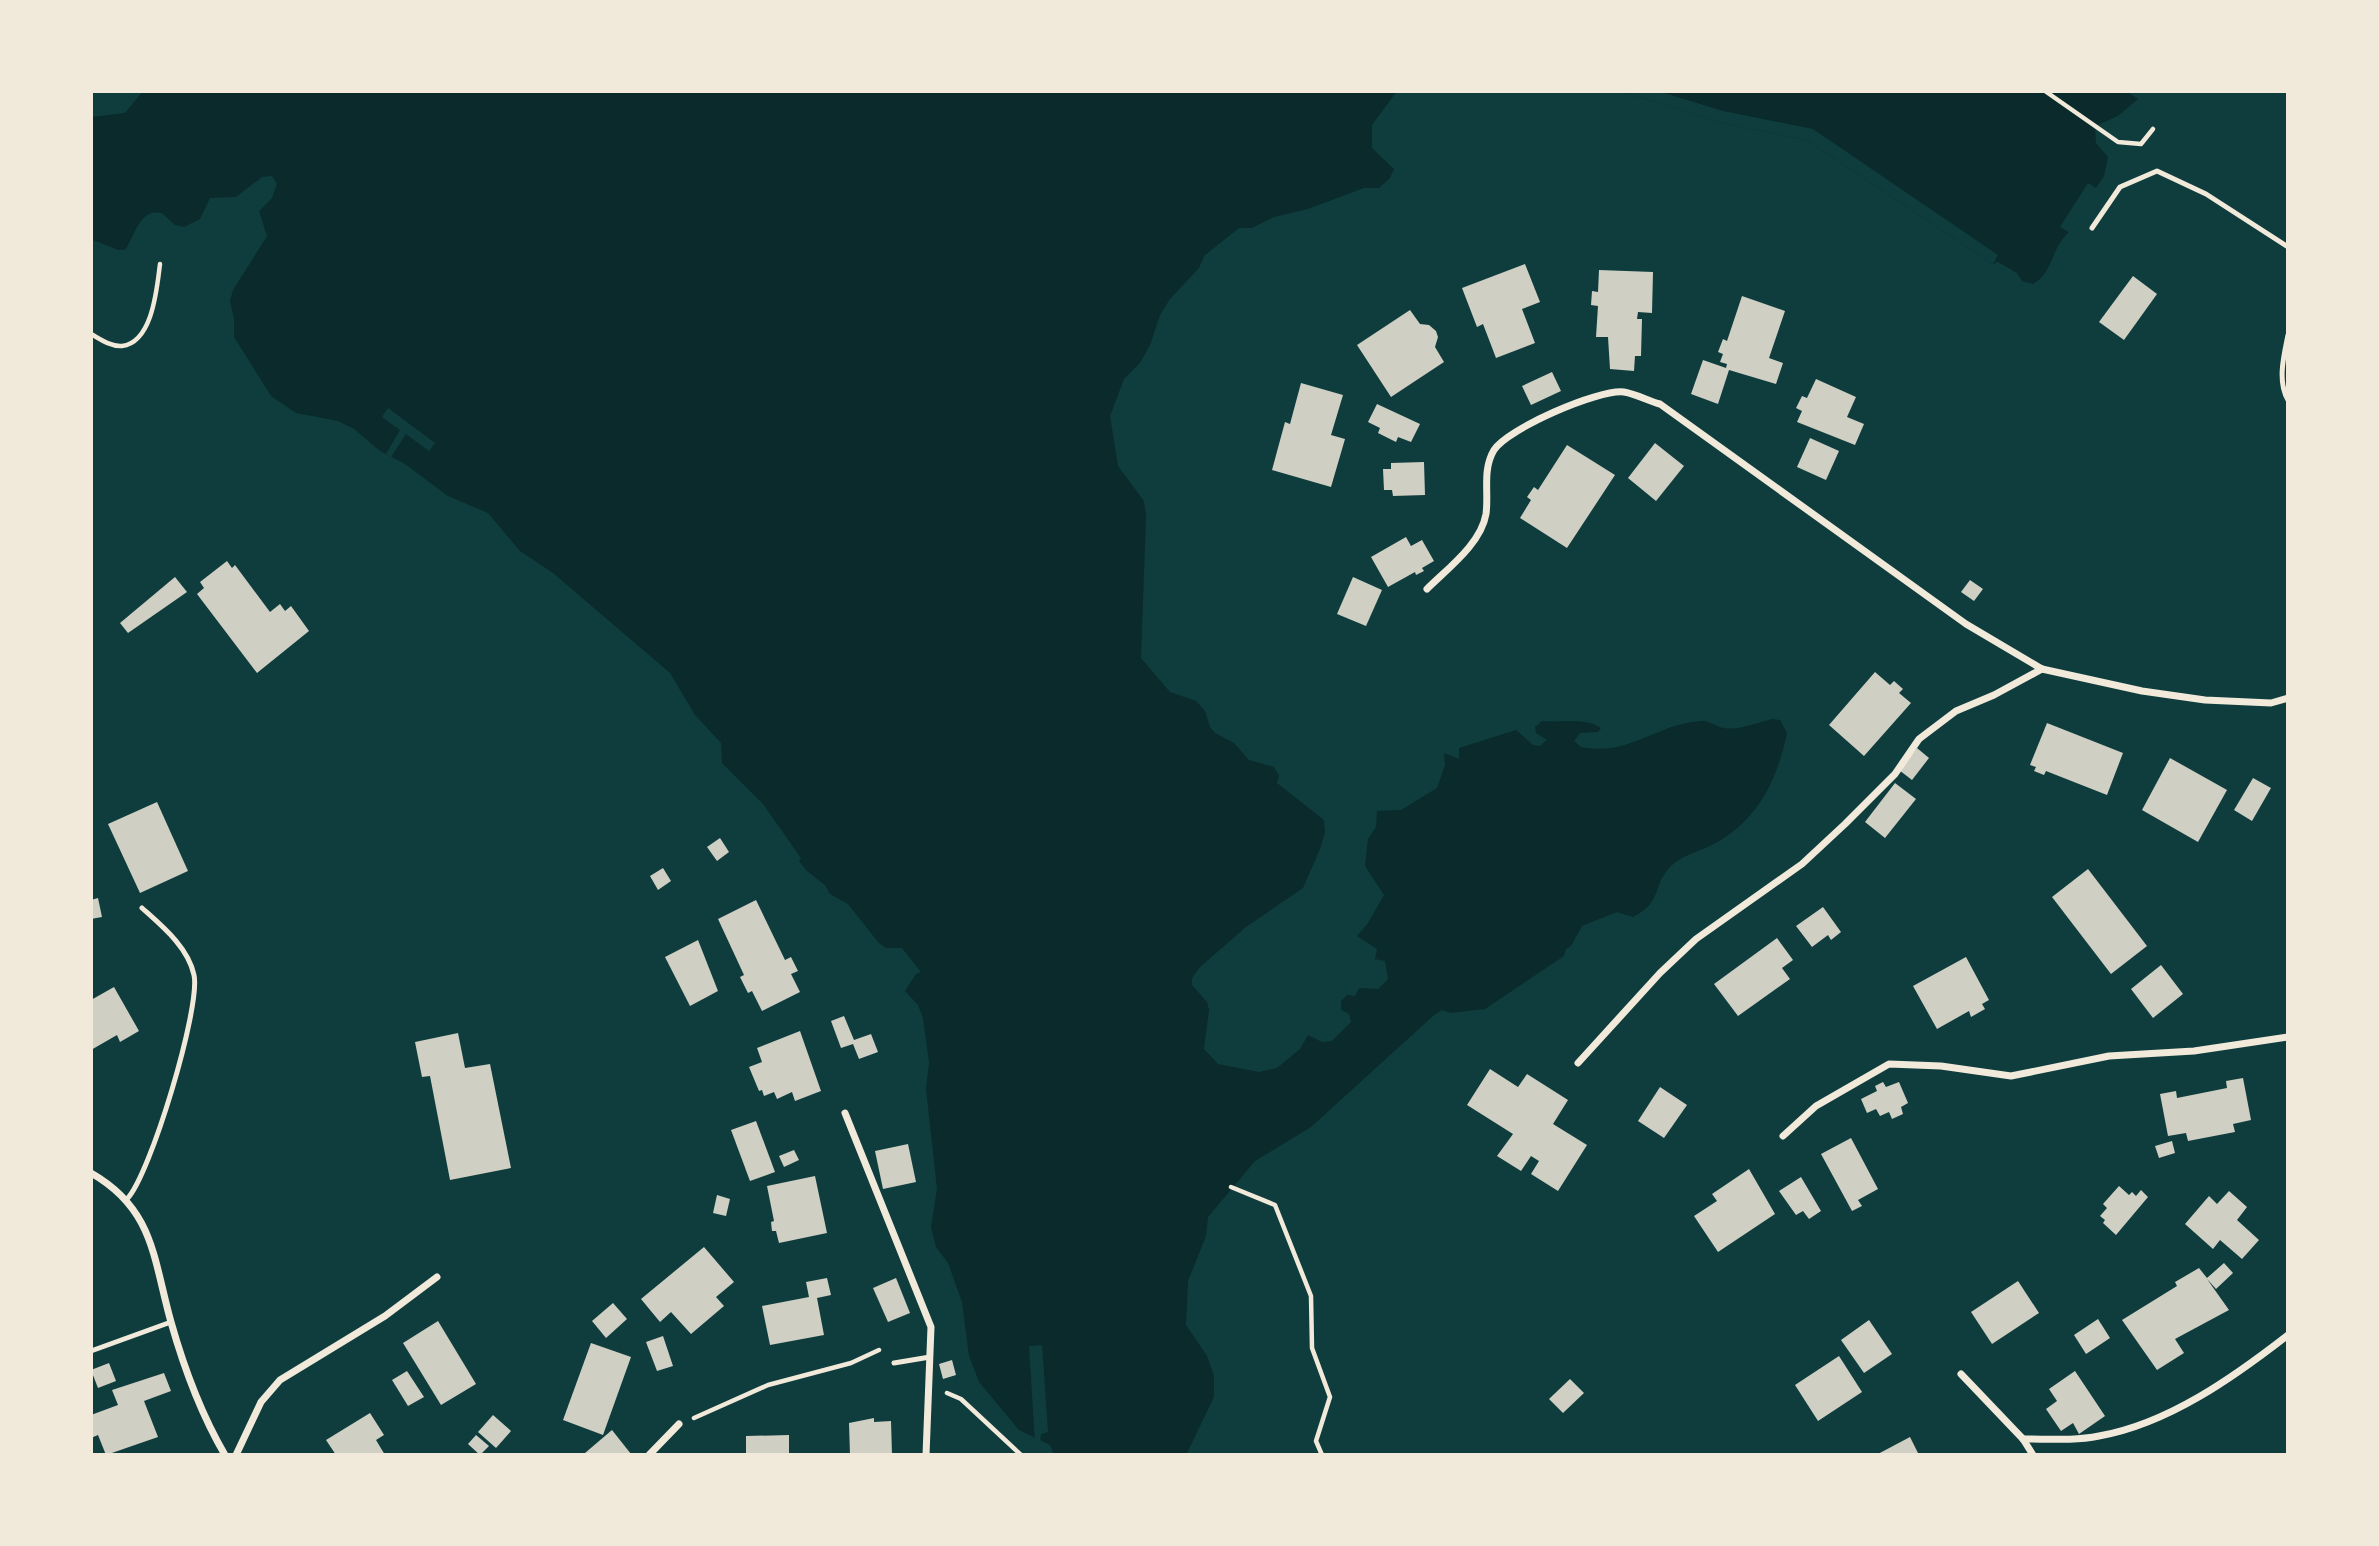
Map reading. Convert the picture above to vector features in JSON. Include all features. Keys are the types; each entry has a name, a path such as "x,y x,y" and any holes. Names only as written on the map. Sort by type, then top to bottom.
{"street":[{"path":"1427,589 1468,548 1485,516 1487,467 1495,448 1559,410 1588,398 1623,392 1660,404 1966,624 2042,669 2142,691 2205,700 2271,703 2288,698"},
{"path":"1578,1063 1660,973 1696,939 1802,864 1845,824 1895,774 1919,739 1955,711 1994,695 2042,669"},
{"path":"1783,1136 1816,1106 1889,1064 1941,1066 2011,1076 2109,1056 2194,1051 2288,1037"},
{"path":"845,1113 931,1327 926,1455"},
{"path":"91,1173 127,1199 140,1218 196,1397 225,1455"},
{"path":"236,1455 261,1402 280,1380 385,1315 437,1277"},
{"path":"2023,1439 2073,1439 2120,1431 2176,1408 2229,1377 2288,1335"},
{"path":"1961,1374 2023,1439 2033,1455"},
{"path":"649,1455 678,1424"}],"lane":[{"path":"2092,228 2120,187 2157,171 2206,194 2288,247"},
{"path":"2288,335 2283,364 2284,393 2288,400"},
{"path":"127,1199 143,1172 189,1033 196,988 194,973 181,948 142,908"},
{"path":"91,1351 171,1322"},
{"path":"894,1363 930,1357"}],"path":[{"path":"2045,91 2118,142 2141,144 2153,129"},
{"path":"91,334 111,345 124,346 137,338 145,329 160,264"},
{"path":"1231,1187 1275,1205 1311,1296 1312,1348 1330,1397 1316,1441 1322,1455"},
{"path":"707,1413 768,1385 851,1363 883,1349"},
{"path":"929,1392 950,1393 961,1399 1021,1455"}],"water":[{"path":"143,91 1397,91 1372,125 1372,148 1394,169 1390,178 1379,188 1364,188 1308,209 1274,217 1252,228 1239,228 1204,256 1199,268 1170,299 1160,315 1150,345 1140,363 1124,379 1110,416 1118,466 1144,501 1146,516 1141,658 1170,692 1196,701 1205,711 1215,733 1234,743 1249,760 1274,767 1279,776 1277,783 1324,820 1325,832 1320,849 1303,888 1246,927 1200,967 1192,978 1192,985 1207,1002 1209,1010 1204,1049 1218,1064 1259,1072 1277,1068 1300,1049 1308,1035 1322,1042 1332,1041 1351,1022 1349,1014 1341,1010 1341,1001 1347,995 1355,996 1359,988 1378,989 1388,979 1385,961 1375,959 1377,949 1357,936 1384,895 1365,866 1368,839 1376,827 1377,811 1401,810 1437,788 1445,765 1444,753 1459,759 1459,748 1516,730 1533,745 1540,746 1547,740 1536,733 1535,727 1542,721 1580,721 1601,728 1598,732 1580,733 1574,741 1581,747 1599,749 1630,743 1687,723 1706,721 1729,729 1772,719 1780,720 1787,733 1771,783 1753,812 1728,836 1684,857 1670,867 1653,899 1643,911 1633,917 1617,912 1582,926 1564,956 1485,1009 1450,1013 1442,1010 1311,1127 1255,1161 1208,1217 1206,1236 1188,1281 1186,1325 1207,1356 1214,1376 1214,1397 1186,1455 1054,1455 1050,1445 1019,1430 979,1382 969,1356 962,1302 948,1263 936,1247 931,1227 937,1189 926,1089 929,1063 923,1018 918,1005 905,991 916,974 921,972 902,948 886,948 878,942 848,904 830,894 825,885 807,871 799,861 801,858 763,804 722,763 721,743 695,715 670,673 553,573 520,551 488,513 448,496 405,464 380,451 354,429 338,421 296,413 271,396 234,337 230,301 233,290 267,236 259,211 272,198 277,184 272,176 262,177 236,197 210,198 200,219 184,227 175,225 162,213 148,215 139,224 125,250 118,250 91,239 91,117 125,113"},
{"path":"1619,91 2126,91 2138,99 2118,116 2095,126 2096,143 2108,157 2104,176 2096,188 2088,183 2060,227 2069,232 2058,246 2045,273 2033,284 2022,281 2017,273 1998,262 1993,264 1807,140 1727,124"}],"pier":[{"path":"1619,91 1658,91 1723,111 1813,129 1998,255 1993,264 1807,140 1727,124"},
{"path":"388,408 435,443 429,451 406,434 391,457 386,454 400,430 382,417"},
{"path":"1042,1345 1048,1432 1041,1434 1040,1445 1035,1443 1029,1346"}],"building":[{"path":"1525,264 1540,302 1522,309 1535,343 1496,358 1483,324 1477,327 1462,288"},
{"path":"1599,270 1653,272 1652,313 1638,312 1637,319 1642,319 1641,356 1635,356 1634,371 1610,369 1608,337 1596,337 1598,306 1591,305 1592,291 1598,292"},
{"path":"2133,276 2157,294 2124,340 2099,322"},
{"path":"1742,296 1785,311 1769,358 1783,363 1776,384 1729,370 1718,404 1691,394 1703,360 1726,368 1727,364 1720,362 1723,354 1718,352 1723,339 1727,341"},
{"path":"1410,310 1420,324 1429,325 1436,331 1438,337 1435,347 1444,362 1391,397 1357,345"},
{"path":"1552,372 1561,391 1531,405 1522,386"},
{"path":"1816,379 1856,397 1847,417 1864,424 1855,445 1797,422 1802,411 1796,408 1802,396 1807,398"},
{"path":"1301,383 1343,395 1331,435 1345,439 1331,487 1272,470 1285,422 1290,424"},
{"path":"1377,404 1420,424 1411,442 1398,437 1396,442 1378,433 1380,428 1368,422"},
{"path":"1810,438 1839,451 1826,480 1797,467"},
{"path":"1655,443 1684,466 1656,501 1628,478"},
{"path":"1567,445 1615,475 1567,548 1520,518 1531,500 1527,497 1534,487 1538,490"},
{"path":"1424,462 1425,495 1393,496 1392,490 1384,490 1383,469 1391,469 1391,463"},
{"path":"1406,537 1411,546 1422,540 1434,561 1422,568 1424,571 1416,575 1415,572 1388,587 1371,557"},
{"path":"227,561 232,568 235,565 270,612 280,604 285,611 291,606 309,631 257,673 197,594 204,588 200,582"},
{"path":"175,577 187,592 128,633 120,623"},
{"path":"1353,577 1382,590 1366,626 1337,614"},
{"path":"1970,580 1983,589 1974,601 1961,592"},
{"path":"1875,672 1890,685 1894,681 1903,689 1899,693 1911,703 1864,756 1829,725"},
{"path":"2047,723 2123,753 2107,795 2046,771 2044,775 2034,771 2036,767 2030,765"},
{"path":"1917,748 1929,758 1912,780 1899,770"},
{"path":"2170,758 2227,790 2198,842 2142,810"},
{"path":"2253,778 2271,788 2252,821 2234,810"},
{"path":"1895,783 1916,799 1885,838 1865,822"},
{"path":"157,802 188,871 140,893 108,824"},
{"path":"720,838 729,852 717,861 707,847"},
{"path":"663,868 671,881 658,890 650,876"},
{"path":"2088,869 2147,946 2111,974 2052,897"},
{"path":"98,898 102,917 91,919 91,900"},
{"path":"756,900 785,960 791,957 798,971 791,974 800,992 762,1011 752,991 748,993 740,977 744,975 718,919"},
{"path":"1823,907 1841,932 1831,940 1828,935 1812,947 1796,926"},
{"path":"1777,938 1793,960 1782,968 1790,979 1738,1016 1714,984"},
{"path":"698,940 718,991 690,1006 665,957"},
{"path":"1966,957 1989,1000 1982,1004 1985,1009 1971,1017 1969,1011 1937,1029 1913,986"},
{"path":"2161,965 2183,994 2153,1018 2131,989"},
{"path":"114,987 139,1031 120,1042 117,1035 91,1050 91,1000"},
{"path":"844,1016 854,1040 871,1034 878,1052 859,1059 853,1044 841,1048 831,1021"},
{"path":"800,1031 821,1091 795,1101 792,1092 777,1099 774,1092 764,1096 762,1090 759,1091 749,1067 762,1062 757,1048"},
{"path":"458,1033 465,1068 490,1064 511,1168 450,1180 430,1076 422,1077 415,1042"},
{"path":"1490,1069 1518,1087 1527,1074 1568,1100 1553,1124 1587,1145 1558,1191 1531,1174 1539,1161 1531,1156 1521,1171 1497,1156 1513,1134 1467,1105"},
{"path":"2243,1078 2251,1120 2233,1124 2235,1132 2188,1141 2186,1133 2168,1136 2160,1094 2176,1091 2177,1098 2227,1088 2226,1081"},
{"path":"1883,1082 1886,1087 1899,1082 1908,1103 1901,1107 1903,1114 1892,1119 1889,1112 1880,1116 1876,1109 1867,1113 1861,1099 1877,1091 1875,1086"},
{"path":"1660,1087 1687,1105 1664,1138 1638,1121"},
{"path":"756,1121 775,1172 750,1181 731,1130"},
{"path":"1851,1138 1878,1189 1858,1200 1862,1206 1852,1211 1821,1154"},
{"path":"2172,1141 2175,1153 2159,1158 2155,1146"},
{"path":"908,1144 916,1182 883,1189 875,1151"},
{"path":"794,1150 799,1160 784,1167 779,1156"},
{"path":"1749,1169 1775,1214 1718,1252 1694,1216 1717,1201 1712,1194"},
{"path":"815,1176 827,1233 779,1243 776,1231 772,1231 771,1222 774,1221 767,1186"},
{"path":"1801,1177 1821,1211 1809,1219 1803,1211 1796,1215 1779,1191"},
{"path":"2119,1186 2129,1195 2132,1192 2136,1196 2141,1190 2148,1197 2116,1235 2103,1223 2105,1220 2100,1216 2107,1208 2103,1204"},
{"path":"2229,1191 2247,1207 2237,1220 2259,1240 2242,1259 2220,1240 2213,1249 2185,1224 2209,1196 2217,1204"},
{"path":"717,1195 730,1199 726,1216 713,1213"},
{"path":"704,1247 734,1282 716,1297 724,1306 691,1334 671,1312 660,1322 641,1299"},
{"path":"2224,1263 2233,1273 2216,1289 2207,1279 2229,1310 2175,1339 2184,1353 2157,1370 2122,1320 2177,1286 2175,1282 2199,1268 2207,1278"},
{"path":"827,1278 831,1295 817,1298 824,1335 770,1345 762,1306 809,1297 806,1282"},
{"path":"896,1278 910,1313 888,1322 873,1288"},
{"path":"2018,1281 2039,1313 1992,1344 1971,1312"},
{"path":"613,1303 627,1319 606,1338 592,1321"},
{"path":"2098,1319 2110,1338 2086,1354 2074,1335"},
{"path":"1869,1320 1892,1354 1864,1373 1841,1340"},
{"path":"438,1321 476,1384 441,1405 403,1343"},
{"path":"663,1336 673,1366 657,1371 646,1342"},
{"path":"591,1343 631,1357 603,1435 563,1420"},
{"path":"1839,1356 1862,1392 1818,1421 1795,1385"},
{"path":"952,1360 956,1375 943,1379 939,1364"},
{"path":"109,1363 116,1381 98,1388 91,1370"},
{"path":"407,1371 424,1397 408,1406 392,1380"},
{"path":"2075,1371 2105,1416 2079,1434 2073,1423 2061,1431 2046,1409 2057,1401 2049,1389"},
{"path":"164,1373 171,1391 144,1401 158,1437 106,1455 98,1435 91,1438 91,1415 118,1405 112,1390"},
{"path":"1570,1379 1584,1393 1563,1413 1549,1399"},
{"path":"370,1413 384,1435 376,1440 385,1455 336,1455 326,1440"},
{"path":"493,1415 511,1431 496,1448 478,1432"},
{"path":"874,1418 874,1422 891,1421 892,1455 850,1455 849,1423"},
{"path":"612,1430 631,1454 585,1453"},
{"path":"476,1435 489,1446 480,1455 468,1444"},
{"path":"789,1435 789,1455 746,1455 746,1436"},
{"path":"1910,1437 1919,1455 1876,1455"}]}
